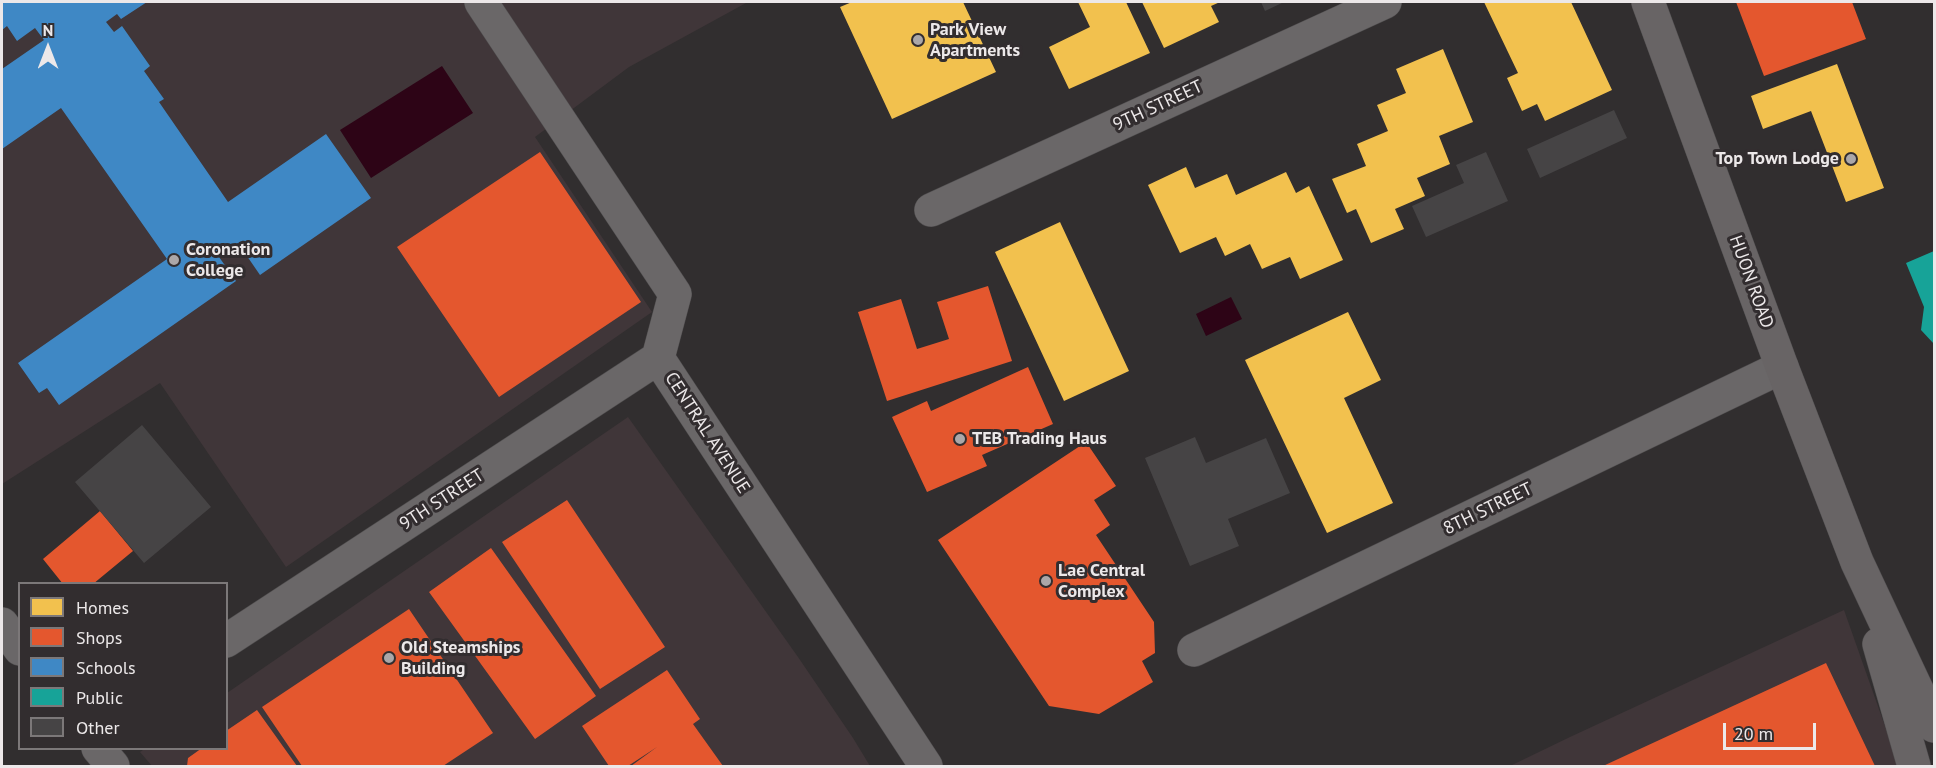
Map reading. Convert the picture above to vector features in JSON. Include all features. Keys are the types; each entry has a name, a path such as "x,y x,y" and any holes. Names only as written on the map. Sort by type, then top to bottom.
{"main road":[{"name":"HUON ROAD","path":"1648,2 1782,367 1857,562 1935,726"},
{"name":"HUON ROAD","path":"1857,562 1914,766"}],"street":[{"name":"CENTRAL AVENUE","path":"481,2 675,294 658,358 926,766"},
{"name":"9TH STREET","path":"931,210 1385,2"},
{"name":"9TH STREET","path":"228,640 658,358"},
{"name":"8TH STREET","path":"1194,650 1782,367"},
{"path":"2,624 18,646"},
{"path":"100,750 113,766"}],"shaded area":[{"name":"Coronation College","path":"2,2 746,3 629,67 535,137 652,312 286,567 160,383 2,484"},
{"path":"442,66 473,113 371,178 340,130"},
{"path":"1231,297 1242,319 1206,336 1196,314"},
{"path":"628,417 798,657 870,766 152,766 140,752 143,750 228,750 228,692"},
{"path":"1844,610 1899,766 1510,766 1570,737"}],"building: Homes":[{"name":"Park View Apartments","path":"852,2 963,2 996,72 892,119 840,7"},
{"path":"1078,2 1126,2 1150,53 1069,89 1049,47 1090,27"},
{"path":"1142,2 1220,2 1211,6 1219,22 1164,48"},
{"path":"1484,2 1571,2 1612,90 1545,121 1537,104 1522,111 1507,78 1518,73"},
{"path":"1443,49 1473,122 1439,136 1450,164 1417,178 1425,196 1395,209 1404,229 1371,243 1356,209 1347,213 1332,179 1366,166 1357,144 1388,131 1377,105 1406,93 1396,69"},
{"name":"Top Town Lodge","path":"1837,64 1884,188 1846,202 1811,111 1763,129 1751,96"},
{"path":"1186,167 1195,188 1227,174 1236,195 1286,172 1296,193 1309,186 1343,260 1300,279 1290,257 1262,269 1250,244 1225,256 1216,237 1180,253 1148,185"},
{"path":"1060,222 1129,371 1064,401 995,252"},
{"path":"1348,312 1381,380 1344,398 1393,503 1327,533 1245,360"}],"building: Shops":[{"path":"1736,2 1852,2 1866,39 1764,76"},
{"path":"540,152 641,302 499,397 397,247"},
{"path":"988,286 1012,361 887,401 858,312 901,299 917,349 949,339 937,302"},
{"name":"TEB Trading Haus","path":"1028,367 1053,424 982,455 987,466 927,492 892,417 927,401 931,411"},
{"name":"Lae Central Complex","path":"1086,442 1116,486 1094,500 1110,525 1096,535 1154,622 1155,653 1142,661 1153,682 1099,714 1049,706 938,540"},
{"path":"567,500 665,647 600,689 502,542"},
{"path":"100,511 133,551 95,582 61,582 43,559"},
{"path":"491,548 596,696 535,739 429,592"},
{"name":"Old Steamships Building","path":"409,609 493,733 443,766 302,766 262,707"},
{"path":"1826,663 1875,766 1603,766"},
{"path":"667,670 700,719 693,724 723,766 631,766 657,747 628,766 609,766 582,726"},
{"path":"257,710 297,766 187,766 188,758 199,750 228,750 228,730"}],"building: Schools":[{"path":"2,2 147,2 121,19 117,14 106,22 114,32 122,26 150,66 144,71 164,99 159,102 228,202 326,134 371,198 260,275 238,243 219,257 236,281 59,405 47,388 39,393 18,363 167,259 61,108 2,149 2,69 44,40 35,28 17,41 7,26 2,30"}],"building: Public":[{"path":"1934,251 1934,344 1921,330 1924,307 1906,263"}],"building: Other":[{"path":"1261,2 1284,2 1265,11"},
{"path":"1614,110 1627,138 1540,178 1527,149"},
{"path":"1486,152 1508,201 1426,237 1412,206 1464,183 1456,165"},
{"path":"142,425 211,507 144,563 75,482"},
{"path":"1195,437 1206,463 1266,438 1290,493 1228,519 1239,546 1190,566 1145,458"}],"place":[{"name":"Park View Apartments","path":"918,40"},
{"name":"Top Town Lodge","path":"1851,159"},
{"name":"Coronation College","path":"174,260"},
{"name":"TEB Trading Haus","path":"960,439"},
{"name":"Lae Central Complex","path":"1046,581"},
{"name":"Old Steamships Building","path":"389,658"}]}
